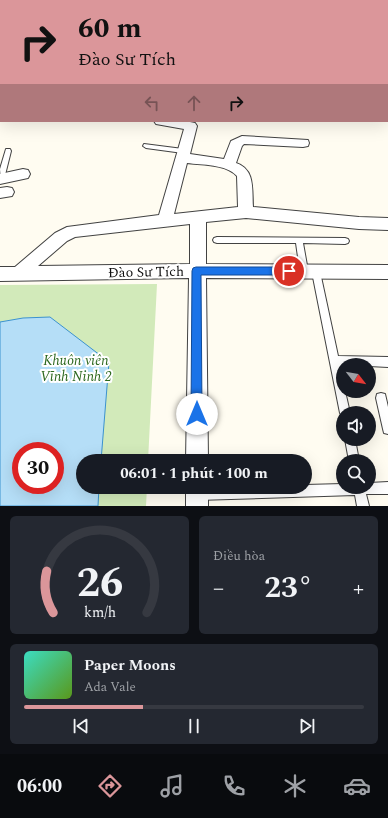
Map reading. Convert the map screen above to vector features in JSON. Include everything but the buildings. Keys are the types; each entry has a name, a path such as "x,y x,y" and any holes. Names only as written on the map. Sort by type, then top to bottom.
{"street":[{"path":"165,220 182,154 195,124 172,122"},
{"path":"228,165 236,144 242,140 303,144"},
{"path":"182,154 236,167 241,170 244,175 246,212"},
{"path":"0,179 23,174"},
{"path":"19,273 61,237 72,231 246,212 358,223 388,224"},
{"path":"197,454 196,271 198,217"},
{"name":"Đào Sư Tích","path":"0,274 196,271 388,272"}],"lane":[{"path":"146,146 182,154"},
{"path":"0,179 8,151"},
{"path":"217,240 345,241"},
{"path":"299,240 310,272 335,361 344,406"},
{"path":"335,361 388,362"},
{"path":"381,398 388,429"},
{"path":"376,488 388,488"},
{"path":"197,496 336,489"},
{"path":"360,494 363,506"}],"green space":[{"name":"Khuôn viên Vĩnh Ninh 2","path":"157,284 148,454 76,454 76,494 147,494 146,506 0,506 0,285"}],"water":[{"path":"50,317 109,362 102,454 76,454 76,494 99,494 98,506 0,506 0,322 23,318"}],"route":[{"path":"197,414 196,271 289,271"}]}
